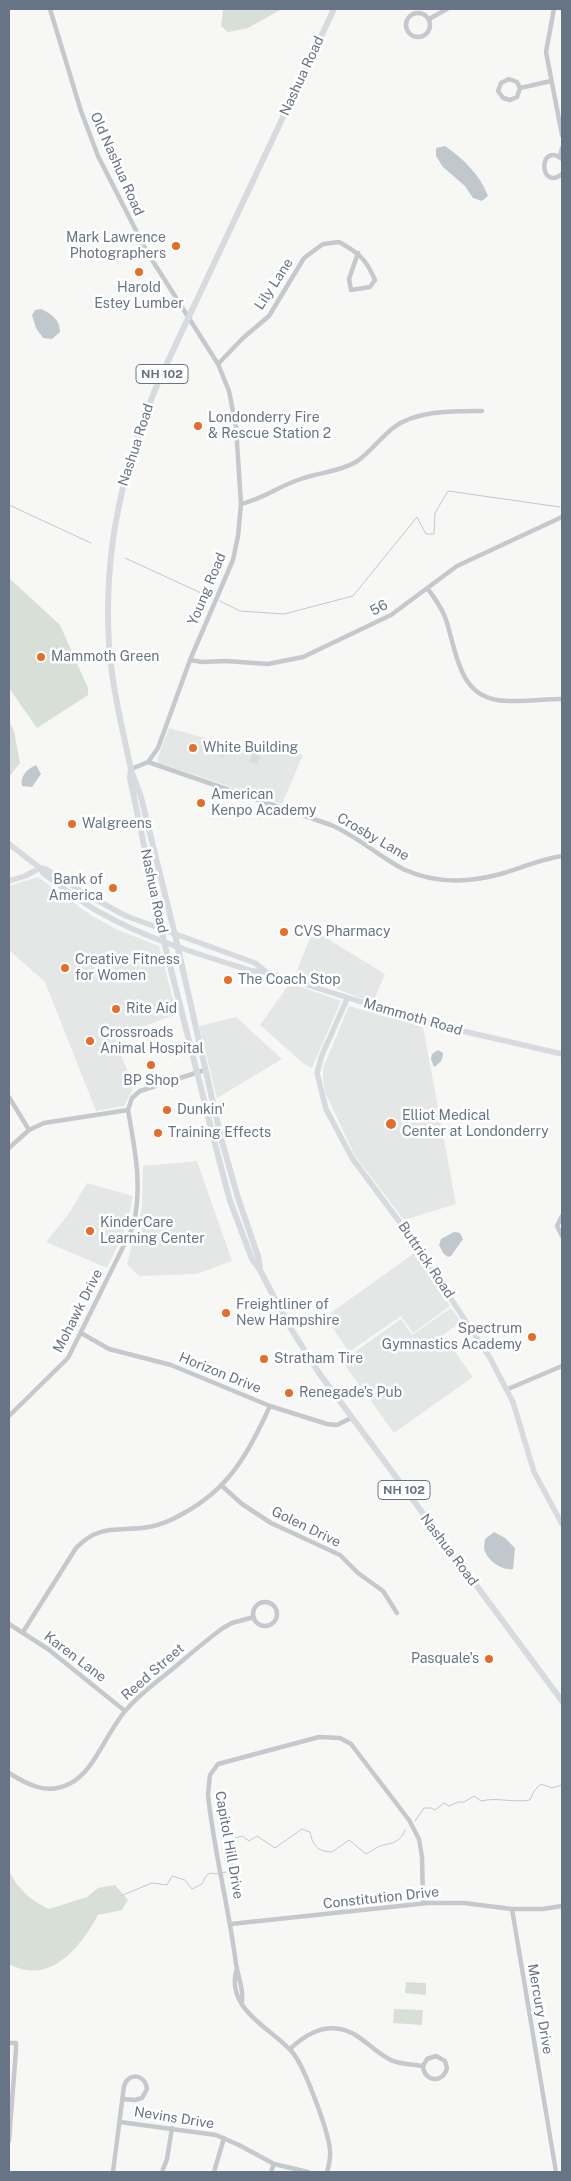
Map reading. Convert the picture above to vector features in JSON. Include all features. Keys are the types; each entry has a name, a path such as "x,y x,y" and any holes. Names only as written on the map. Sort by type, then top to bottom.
{"main road":[{"name":"Nashua Road","path":"260,1270 258,1256 220,1138 176,947 176,935 141,797 131,769 114,687 109,645 108,616 111,554 122,487 132,451 157,386 334,9"},
{"name":"Nashua Road","path":"131,769 130,778 164,942 196,1072 230,1201 252,1259 296,1336 352,1418 562,1700"},
{"name":"Mammoth Road","path":"9,844 40,868 43,873 85,904 120,923 176,947 252,971 266,972 347,999 432,1024 562,1054"},
{"name":"Mammoth Road","path":"40,868 46,868 91,897 126,916 255,963 266,972"},
{"path":"9,881 25,876 40,868"},
{"name":"Buttrick Road","path":"347,999 316,1073 326,1109 352,1158 407,1232 471,1327 508,1389 534,1472 562,1524"}],"street":[{"name":"Old Nashua Road","path":"50,9 81,111 98,156 148,252 188,318"},
{"path":"429,19 447,9"},
{"path":"554,9 546,45 562,135"},
{"path":"422,13 429,19 429,29 422,36 412,35 407,29 407,20 413,14 422,13"},
{"path":"508,79 517,82 520,88 517,97 510,100 503,98 498,91 501,83 508,79"},
{"path":"520,88 551,81"},
{"path":"562,148 561,158 549,157 543,168 550,177 558,177 562,174"},
{"name":"Lily Lane","path":"218,364 243,338 269,316 289,286 304,258 323,244 339,242 358,253 367,262 376,280 370,287 351,290 349,279 358,253"},
{"name":"Young Road","path":"148,762 158,748 190,660 233,560 238,536 241,504 233,409 227,386 218,364 188,318"},
{"path":"241,504 256,500 299,479 351,464 362,458 392,428 408,419 442,413 482,411"},
{"name":"56","path":"190,660 268,664 291,661 380,621 467,561 562,517"},
{"path":"427,588 442,611 461,671 466,681 475,690 491,699 503,701 562,699"},
{"path":"131,769 148,762"},
{"name":"Crosby Lane","path":"148,762 331,825 348,833 393,864 427,877 455,881 480,879 562,856"},
{"path":"9,1148 29,1130 55,1120 128,1110 132,1098 140,1091 205,1070"},
{"path":"9,1097 29,1130"},
{"name":"Mohawk Drive","path":"9,1416 64,1363 129,1236 137,1209 138,1176 128,1110"},
{"path":"562,1216 557,1226 562,1236"},
{"name":"Horizon Drive","path":"81,1333 109,1349 171,1365 270,1406 332,1425 343,1423 352,1418"},
{"path":"508,1389 562,1366"},
{"path":"23,1632 76,1548 84,1540 106,1529 157,1526 206,1500 222,1486 244,1457 270,1406"},
{"name":"Golen Drive","path":"222,1486 242,1504 271,1523 340,1555 358,1574 383,1591 397,1613"},
{"name":"Reed Street","path":"262,1602 270,1603 277,1611 275,1621 268,1626 260,1625 254,1616 254,1609 262,1602"},
{"name":"Reed Street","path":"9,1773 37,1788 49,1789 68,1785 86,1770 125,1710 219,1631 232,1623 254,1616"},
{"name":"Karen Lane","path":"9,1624 60,1658 125,1710"},
{"name":"Capitol Hill Drive","path":"290,2049 252,2018 242,2002 236,1984 235,1975 237,1968 231,1924 208,1795 208,1780 214,1766 227,1760 311,1738 330,1736 340,1738 356,1748 416,1832 422,1857 424,1903"},
{"name":"Constitution Drive","path":"231,1924 424,1903 464,1903 512,1909 543,1909 562,1906"},
{"name":"Mercury Drive","path":"512,1909 556,2172"},
{"path":"327,2172 330,2153 329,2141 304,2071 290,2049 314,2031 334,2028 352,2033 395,2062 423,2066"},
{"path":"9,2043 16,2043 9,2141"},
{"path":"436,2056 443,2059 447,2068 444,2075 435,2080 426,2076 423,2066 427,2059 436,2056"},
{"path":"113,2172 120,2122 122,2099 124,2084 134,2076 144,2079 147,2086 144,2096 138,2100 122,2099"},
{"name":"Nevins Drive","path":"120,2122 172,2128 224,2138 274,2164 308,2172"},
{"path":"162,2172 167,2159 172,2128"},
{"path":"214,2172 224,2138"},
{"path":"271,2172 274,2164"}],"shaded area":[{"path":"223,9 282,9 248,28 228,32 221,26"},
{"path":"445,146 476,174 488,196 482,201 473,198 465,186 443,167 436,156 436,148"},
{"path":"41,309 52,315 59,324 60,332 52,339 43,338 36,328 32,315 35,310"},
{"name":"Mammoth Green","path":"9,578 60,625 88,688 88,695 37,728 9,688"},
{"path":"9,721 14,731 20,763 9,777"},
{"path":"169,728 212,740 284,750 303,755 282,804 159,763 157,760"},
{"path":"210,744 225,749 227,746 237,749 235,755 225,751 223,757 208,751"},
{"path":"254,748 262,751 257,765 249,762"},
{"path":"36,765 41,774 32,787 22,786 22,779 25,773"},
{"path":"38,877 92,916 118,930 159,946 177,1014 114,1037 133,1085 124,1106 96,1111 45,982 9,950 9,886"},
{"path":"313,930 385,974 373,1003 296,973"},
{"path":"290,983 341,1001 312,1068 304,1064 260,1025"},
{"name":"Elliot Medical Center at Londonderry","path":"349,1006 423,1027 456,1204 404,1220 355,1156 325,1092 323,1079 323,1068"},
{"path":"236,1017 282,1059 217,1098 199,1026"},
{"path":"438,1050 443,1053 442,1058 434,1067 431,1059 432,1054"},
{"path":"197,1161 232,1261 197,1274 139,1276 127,1264 142,1208 143,1166"},
{"name":"KinderCare Learning Center","path":"87,1183 133,1196 127,1225 107,1268 46,1242 70,1212"},
{"path":"454,1232 460,1233 463,1239 451,1256 448,1257 443,1253 439,1245 441,1239"},
{"path":"416,1252 450,1306 413,1333 401,1316 349,1352 325,1317"},
{"path":"451,1308 461,1322 443,1335 473,1377 394,1433 342,1361 401,1319 412,1335"},
{"path":"494,1532 505,1538 515,1548 513,1569 495,1564 485,1552 485,1539"},
{"path":"9,1871 26,1894 49,1909 87,1897 98,1888 115,1885 128,1900 122,1910 98,1915 82,1940 62,1960 50,1967 38,1970 24,1970 9,1964"},
{"path":"406,1982 426,1983 426,1995 405,1993"},
{"path":"394,2009 423,2010 422,2025 393,2023"}],"waterway":[{"path":"220,601 240,611 284,614 353,596 417,517 426,534 434,534 435,513 448,491 560,507"},
{"path":"9,505 91,543"},
{"path":"125,558 212,598"},
{"path":"415,1821 424,1808 435,1810 444,1803 449,1806 458,1802 464,1802 474,1796 481,1801 530,1800 534,1791 541,1784 552,1788 562,1785"},
{"path":"222,1873 230,1871 235,1838 242,1836 249,1841 257,1836 275,1848 302,1829 310,1832 315,1845 323,1851 332,1852 349,1840 366,1854 376,1848 393,1843 399,1839 405,1830"},
{"path":"123,1895 152,1883 167,1885 172,1876 185,1880 192,1889 202,1884 210,1873 218,1874"}],"place":[{"name":"Mark Lawrence Photographers","path":"176,246"},
{"name":"Harold Estey Lumber","path":"139,272"},
{"name":"Londonderry Fire & Rescue Station 2","path":"198,426"},
{"name":"Mammoth Green","path":"41,657"},
{"name":"White Building","path":"193,748"},
{"name":"American Kenpo Academy","path":"201,803"},
{"name":"Walgreens","path":"72,824"},
{"name":"Bank of America","path":"113,888"},
{"name":"CVS Pharmacy","path":"284,932"},
{"name":"Creative Fitness for Women","path":"65,968"},
{"name":"The Coach Stop","path":"228,980"},
{"name":"Rite Aid","path":"116,1009"},
{"name":"Crossroads Animal Hospital","path":"90,1041"},
{"name":"BP Shop","path":"151,1065"},
{"name":"Dunkin'","path":"167,1110"},
{"name":"Elliot Medical Center at Londonderry","path":"391,1124"},
{"name":"Training Effects","path":"158,1133"},
{"name":"KinderCare Learning Center","path":"90,1231"},
{"name":"Freightliner of New Hampshire","path":"226,1313"},
{"name":"Spectrum Gymnastics Academy","path":"532,1337"},
{"name":"Stratham Tire","path":"264,1359"},
{"name":"Renegade's Pub","path":"289,1393"},
{"name":"Pasquale's","path":"489,1659"}]}
